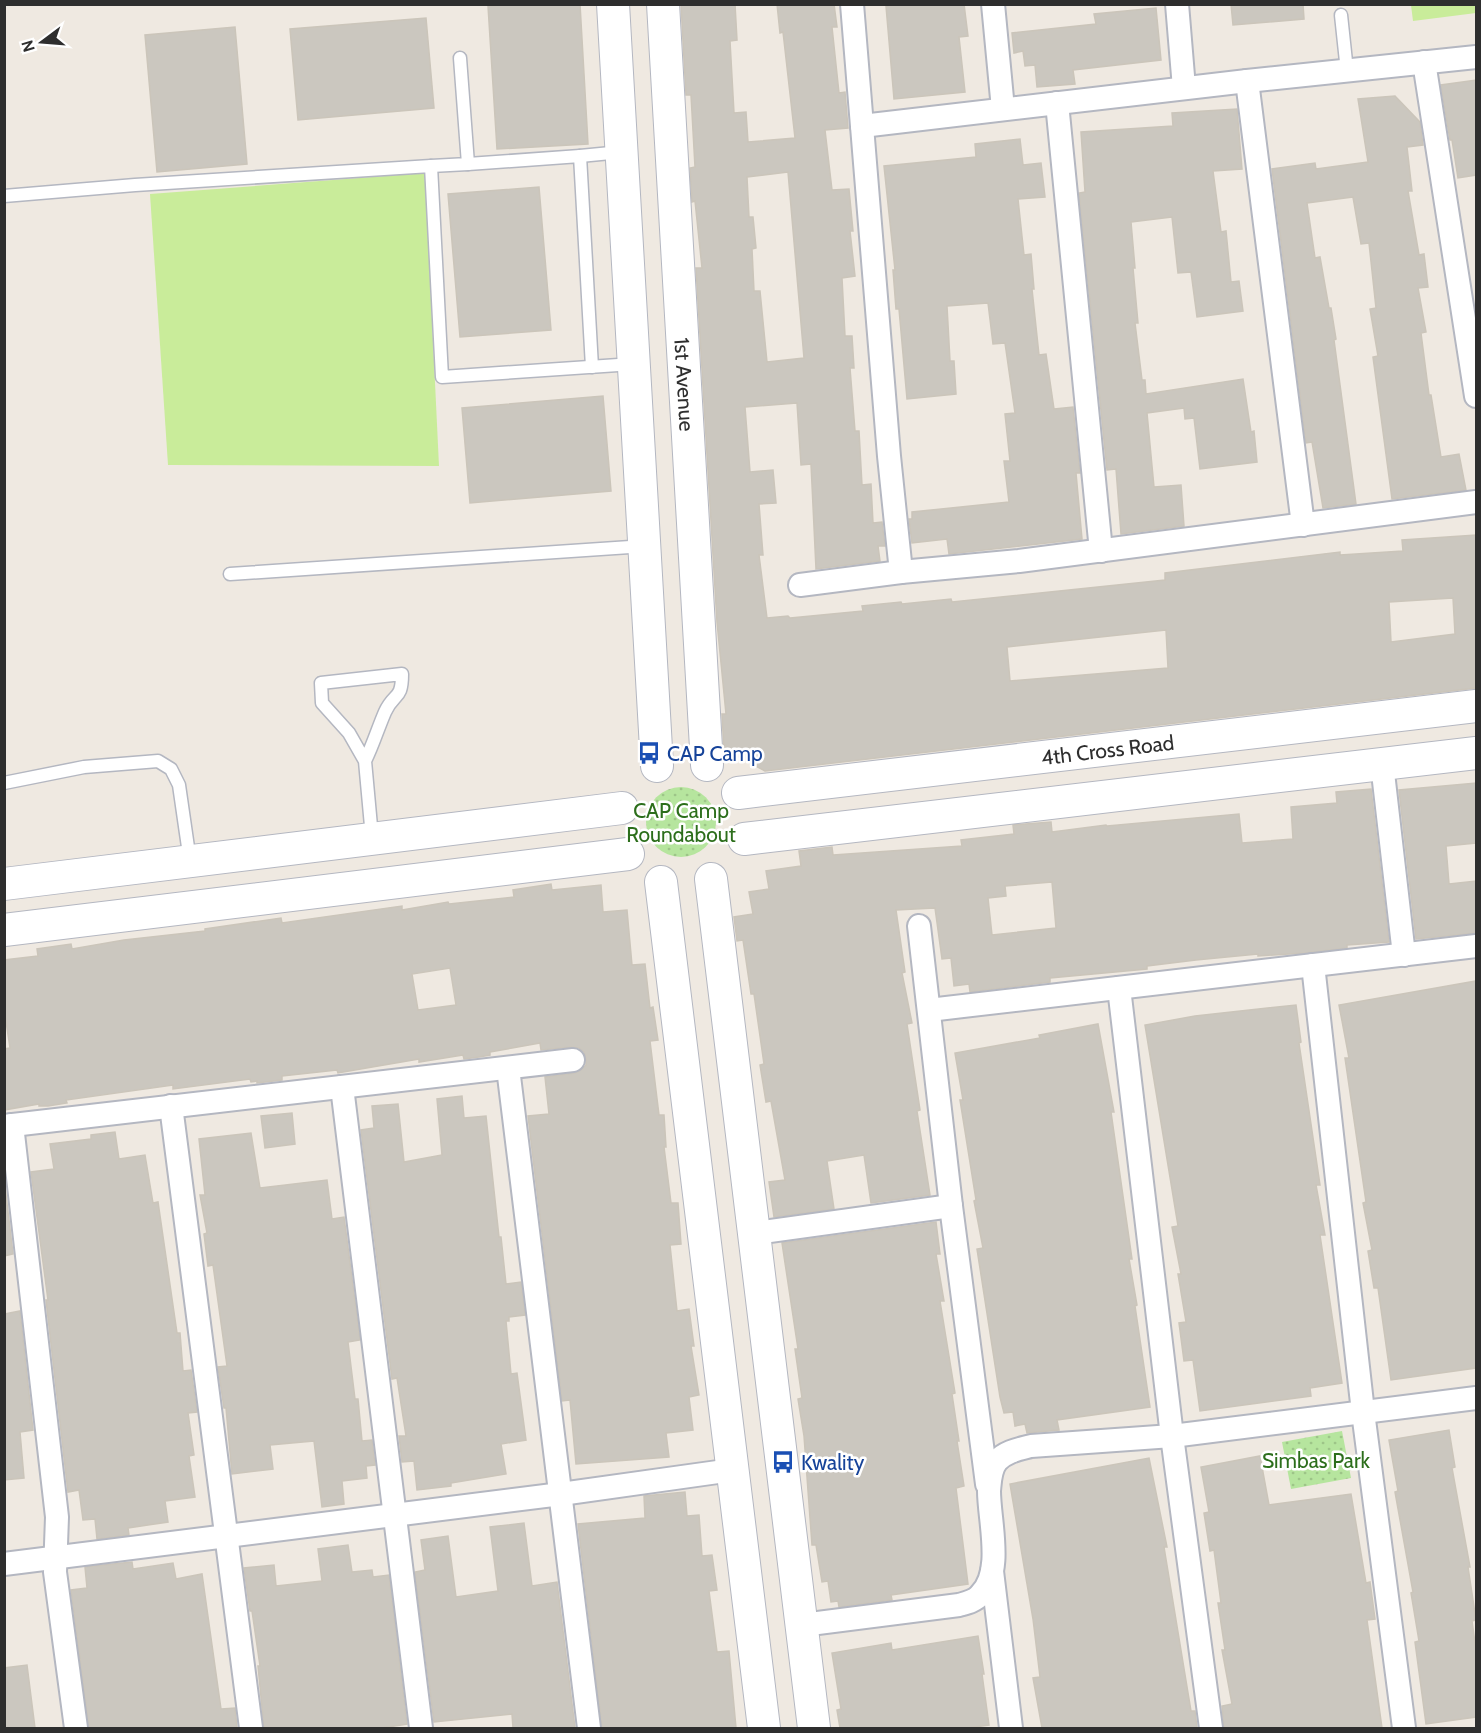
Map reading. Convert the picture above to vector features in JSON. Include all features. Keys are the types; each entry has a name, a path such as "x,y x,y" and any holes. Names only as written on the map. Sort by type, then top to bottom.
{"main road":[{"path":"613,4 657,765"},
{"name":"1st Avenue","path":"663,4 707,765"},
{"name":"4th Cross Road","path":"738,793 1476,706"},
{"path":"744,839 1476,753"},
{"path":"686,760 707,765 726,777 738,793 745,812 744,839 738,854 721,874 701,883 679,886 661,882 640,869 628,854 621,833 622,808 626,795 644,774 657,765 686,760"},
{"path":"995,810 985,806 979,798 978,777 981,772 1008,761 1035,770 1039,782 1039,793 1028,806"},
{"path":"4,884 622,808"},
{"path":"4,930 628,854"},
{"path":"711,879 814,1728"},
{"path":"661,882 764,1728"},
{"path":"718,1347 768,1340"}],"street":[{"path":"852,4 888,444 901,572"},
{"path":"993,4 1004,109"},
{"path":"1177,4 1184,88"},
{"path":"862,126 1184,88 1476,57"},
{"path":"1424,62 1476,396"},
{"path":"1247,81 1303,525"},
{"path":"1057,103 1101,551"},
{"path":"800,585 1101,551 1476,502"},
{"path":"1382,764 1404,955"},
{"path":"919,926 951,1206 993,1538 992,1572 1011,1728"},
{"path":"929,1010 1476,946"},
{"path":"1313,965 1363,1412 1404,1728"},
{"path":"1119,988 1172,1436 1211,1728"},
{"path":"76,1728 55,1558 57,1517 8,1125 573,1060"},
{"path":"508,1068 589,1728"},
{"path":"342,1087 421,1728"},
{"path":"171,1106 251,1728"},
{"path":"755,1233 951,1206"},
{"path":"989,1504 990,1476 997,1461 1011,1452 1031,1446 1172,1436 1476,1398"},
{"path":"4,1564 561,1494 732,1470"},
{"path":"802,1625 959,1605 980,1596 992,1572"}],"lane":[{"path":"1341,15 1347,71"},
{"path":"460,58 468,164"},
{"path":"4,196 135,184 468,164 622,152"},
{"path":"580,156 592,367"},
{"path":"431,166 442,377 634,364"},
{"path":"230,574 645,546"},
{"path":"365,761 386,710 402,691 402,674 321,683 322,703 348,733 365,761 372,838"},
{"path":"4,783 84,767 158,761 171,769 179,785 190,861"}],"green space":[{"path":"1411,5 1476,5 1476,13 1413,21"},
{"path":"425,173 439,466 168,465 150,194"},
{"name":"CAP Camp Roundabout","path":"681,787 694,790 706,797 713,809 716,822 713,835 706,847 694,854 681,857 668,854 656,847 649,835 646,822 649,809 656,797 668,790"},
{"name":"Simbas Park","path":"1342,1431 1351,1478 1291,1489 1282,1442"}],"building":[{"path":"580,4 588,144 497,149 488,6"},
{"path":"681,4 735,4 737,40 730,41 734,113 746,112 748,142 795,138 783,32 780,33 777,4 834,4 837,27 832,27 839,93 845,92 848,128 825,130 832,190 849,189 853,231 850,231 855,276 842,278 845,336 852,336 854,368 850,368 855,431 859,431 862,485 871,484 873,523 882,522 885,546 878,546 880,561 816,569 811,464 801,465 797,403 745,407 750,472 773,470 776,503 759,504 763,555 759,555 767,618 863,611 862,606 901,602 902,604 951,599 952,602 1165,580 1165,573 1340,552 1340,555 1403,551 1402,540 1476,535 1476,688 765,771 724,749 722,714 726,714 717,622 696,268 702,268 695,201 692,202 690,168 695,167 691,95 686,95","holes":["788,172 804,358 767,362 760,291 754,291 752,249 756,248 753,217 749,217 747,177","1453,598 1455,634 1391,642 1389,602","1166,630 1168,668 1010,681 1007,647"]},
{"path":"964,4 968,36 959,37 965,92 894,99 886,6"},
{"path":"1231,4 1303,4 1304,19 1233,25"},
{"path":"1156,8 1161,60 1073,70 1075,84 1037,87 1035,65 1025,66 1023,51 1014,53 1012,33 1096,24 1094,14"},
{"path":"426,18 434,108 298,120 290,29"},
{"path":"235,27 247,164 157,172 145,35"},
{"path":"1476,80 1476,175 1458,178 1441,85"},
{"path":"1395,96 1420,122 1423,145 1407,147 1412,191 1408,191 1419,255 1424,254 1428,287 1418,288 1426,332 1421,333 1429,395 1431,395 1441,457 1459,454 1466,490 1392,499 1373,357 1378,356 1370,309 1376,308 1369,243 1361,244 1353,197 1307,203 1315,258 1320,257 1329,308 1331,308 1356,504 1323,508 1312,442 1306,443 1272,169 1315,163 1316,169 1368,162 1358,99"},
{"path":"1237,109 1242,169 1213,171 1221,232 1226,231 1231,282 1239,281 1243,311 1197,317 1191,272 1178,273 1172,217 1131,222 1138,323 1135,323 1142,380 1145,380 1146,394 1243,379 1251,432 1254,431 1257,462 1200,469 1194,418 1185,419 1184,408 1147,413 1154,487 1181,485 1184,526 1121,534 1116,469 1107,470 1079,193 1085,192 1081,132 1173,126 1172,113"},
{"path":"1020,139 1023,165 1041,163 1045,197 1018,199 1024,255 1031,254 1039,355 1046,354 1054,409 1073,407 1080,473 1076,473 1082,539 949,554 947,539 912,543 909,519 912,519 912,512 1009,502 1004,461 1010,461 1005,414 1015,413 1005,343 993,344 988,303 947,306 950,361 954,361 956,394 907,399 899,309 896,309 893,270 895,270 884,166 976,157 975,144"},
{"path":"539,187 551,330 460,337 448,194"},
{"path":"603,396 611,491 470,503 462,408"},
{"path":"1476,783 1476,843 1446,846 1449,884 1476,881 1476,933 1416,939 1399,790"},
{"path":"1371,789 1389,942 1347,945 1347,948 1304,953 1258,956 1258,954 1196,960 1147,966 1147,969 1050,978 1050,982 970,992 969,984 954,986 951,958 942,959 935,908 896,910 905,972 902,973 912,1023 907,1024 920,1110 917,1111 930,1195 871,1203 864,1155 827,1161 834,1209 774,1217 769,1182 785,1180 771,1101 766,1102 760,1065 764,1064 754,994 751,994 743,940 737,941 734,917 753,914 749,892 769,889 766,871 801,866 799,851 832,847 833,855 962,846 961,840 1014,834 1013,825 1051,822 1052,832 1239,814 1242,843 1293,839 1291,807 1337,803 1336,792","holes":["1052,882 1056,928 992,935 988,898 1006,896 1005,886"]},
{"path":"551,884 552,890 601,885 603,912 627,910 632,965 645,964 650,1008 653,1007 658,1040 650,1041 659,1115 664,1115 666,1147 664,1147 671,1203 678,1203 681,1244 670,1245 677,1311 689,1309 694,1346 691,1346 699,1395 689,1397 693,1430 666,1433 669,1457 576,1464 570,1400 562,1401 528,1116 549,1114 545,1077 575,1073 586,1065 584,1052 579,1048 541,1050 540,1043 464,1059 463,1055 419,1062 419,1059 338,1073 337,1070 282,1076 282,1080 257,1083 257,1081 251,1082 250,1079 173,1089 173,1085 66,1100 67,1103 48,1106 39,1106 39,1104 4,1110 4,1049 10,1048 4,1008 4,960 38,956 37,949 71,944 72,949 281,918 282,923 402,906 402,910 448,902 449,904 514,897 513,890","holes":["450,968 456,1005 418,1010 412,974"]},
{"path":"1476,981 1476,1368 1391,1380 1378,1288 1374,1288 1368,1251 1372,1250 1363,1203 1366,1202 1345,1058 1349,1058 1339,1005"},
{"path":"1296,1005 1301,1042 1299,1043 1320,1185 1316,1185 1325,1235 1320,1235 1342,1383 1310,1388 1311,1396 1200,1411 1193,1360 1184,1361 1179,1323 1186,1322 1178,1274 1181,1274 1172,1227 1178,1226 1145,1025 1195,1016"},
{"path":"1098,1024 1114,1112 1111,1112 1150,1407 1057,1420 1059,1430 1027,1433 1025,1424 1015,1426 1013,1412 1004,1413 1000,1397 977,1249 983,1248 974,1201 976,1200 955,1053 1040,1038 1039,1035"},
{"path":"462,1096 464,1118 486,1116 506,1284 521,1282 525,1315 509,1317 509,1321 506,1321 511,1374 517,1373 526,1440 501,1444 506,1474 451,1483 451,1486 417,1490 414,1461 402,1462 399,1436 406,1436 397,1378 392,1379 361,1130 374,1128 372,1106 398,1104 404,1162 442,1155 437,1099"},
{"path":"292,1113 295,1144 265,1148 261,1116"},
{"path":"115,1132 119,1159 145,1155 153,1203 158,1202 177,1333 180,1333 183,1371 191,1370 197,1412 188,1413 194,1455 189,1456 195,1497 165,1501 168,1522 128,1528 129,1535 97,1539 95,1519 83,1520 79,1490 68,1492 46,1300 48,1300 31,1172 54,1169 50,1144 91,1139 91,1135"},
{"path":"251,1133 260,1188 327,1180 332,1219 344,1217 360,1340 348,1342 355,1399 358,1399 362,1441 372,1440 375,1465 366,1466 367,1478 342,1481 344,1504 322,1507 314,1441 270,1445 273,1469 232,1474 226,1408 224,1408 218,1367 227,1366 213,1265 208,1266 204,1234 207,1233 200,1195 205,1195 199,1139"},
{"path":"4,1178 13,1254 4,1256"},
{"path":"936,1222 940,1254 936,1254 944,1301 940,1301 955,1393 952,1394 964,1486 956,1488 968,1584 891,1595 892,1600 839,1607 838,1601 831,1602 828,1581 822,1582 816,1545 812,1545 804,1436 798,1399 802,1398 795,1349 798,1349 782,1243"},
{"path":"20,1311 33,1430 20,1432 24,1478 4,1480 4,1314"},
{"path":"1449,1430 1455,1467 1452,1468 1470,1567 1468,1567 1476,1620 1472,1621 1476,1650 1476,1717 1426,1724 1415,1642 1419,1641 1411,1593 1413,1592 1395,1492 1398,1491 1389,1440"},
{"path":"1260,1456 1269,1505 1351,1494 1366,1583 1370,1582 1375,1619 1367,1620 1382,1728 1224,1728 1222,1706 1232,1704 1222,1650 1225,1650 1218,1603 1221,1603 1214,1550 1210,1551 1204,1513 1209,1512 1201,1467"},
{"path":"1149,1458 1167,1547 1164,1547 1191,1711 1195,1711 1197,1728 1042,1728 1033,1678 1040,1677 1033,1619 1010,1484"},
{"path":"685,1492 687,1516 699,1515 702,1556 712,1555 717,1590 709,1591 717,1652 729,1651 736,1728 602,1728 578,1524 645,1518 644,1496"},
{"path":"524,1523 532,1586 557,1582 575,1728 513,1728 512,1714 434,1722 415,1572 425,1570 421,1540 448,1536 456,1597 498,1591 490,1527"},
{"path":"348,1545 352,1572 372,1570 373,1577 389,1575 407,1724 382,1728 264,1728 258,1666 260,1666 244,1568 274,1565 276,1586 322,1581 318,1549"},
{"path":"132,1562 133,1569 173,1563 176,1579 202,1574 221,1709 235,1708 237,1728 89,1728 71,1590 87,1588 85,1567"},
{"path":"978,1636 989,1725 967,1728 840,1728 837,1710 841,1709 832,1653 891,1643 892,1650"},
{"path":"27,1665 35,1728 4,1728 4,1668"}],"place":[{"name":"CAP Camp","path":"649,753"},
{"name":"Kwality","path":"783,1462"}]}
